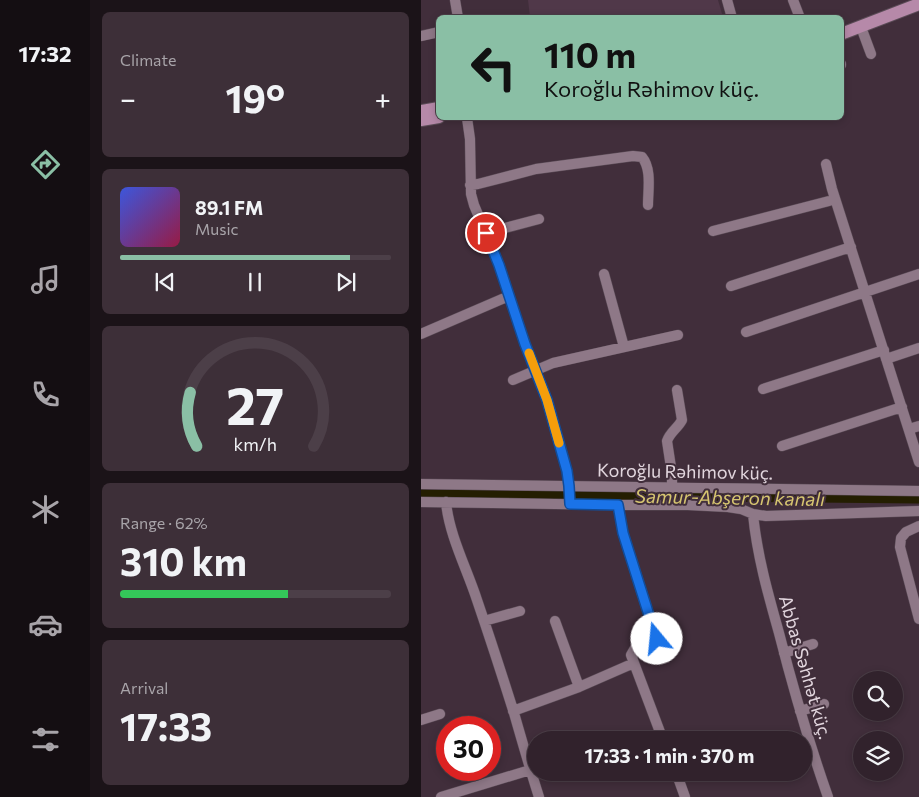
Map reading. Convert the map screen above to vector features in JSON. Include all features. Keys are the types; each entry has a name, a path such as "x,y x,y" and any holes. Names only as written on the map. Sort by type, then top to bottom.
{"main road":[{"path":"844,23 906,0"},
{"path":"844,33 919,4"},
{"path":"421,111 436,108"},
{"path":"421,120 436,118"}],"street":[{"path":"455,0 458,15"},
{"path":"727,0 731,15"},
{"path":"793,0 799,15"},
{"path":"861,27 871,54"},
{"path":"421,36 436,33"},
{"path":"467,120 470,139 470,185 474,205 547,400 567,471 570,504"},
{"path":"470,185 536,169 633,156 642,158 647,163 648,205"},
{"path":"826,164 832,189 902,407 914,427 919,462"},
{"path":"713,231 829,201"},
{"path":"486,233 539,219"},
{"path":"731,286 851,247"},
{"path":"605,274 624,347"},
{"path":"746,332 919,274"},
{"path":"421,334 509,296"},
{"path":"513,380 535,369 553,363 678,335"},
{"path":"763,389 885,355 919,348"},
{"path":"672,487 667,441 668,436 680,425 682,420 677,390"},
{"path":"782,446 902,407"},
{"name":"Koroğlu Rəhimov küç.","path":"421,484 919,491"},
{"name":"Koroğlu Rəhimov küç.","path":"421,502 688,505 728,507 766,516 919,511"},
{"path":"446,502 451,527 484,621 527,760"},
{"path":"618,505 623,533 654,631 659,637 635,648 631,655 660,731"},
{"name":"Abbas Səhhət küç.","path":"753,514 761,565 784,653 800,711 828,797"},
{"path":"919,526 906,532 901,538 901,546 919,619"},
{"path":"484,621 520,611"},
{"path":"555,621 579,686"},
{"path":"784,653 813,644"},
{"path":"513,711 634,663"},
{"path":"800,711 824,704"},
{"path":"421,720 440,714"},
{"path":"441,797 527,771"},
{"path":"534,781 539,797"},
{"path":"679,781 685,797"}],"shaded area":[{"path":"528,0 718,0 722,15 530,15"}],"waterway":[{"name":"Samur-Abşeron kanalı","path":"421,494 919,499"}],"slow traffic":[{"path":"529,353 547,400 559,443"}],"route":[{"path":"486,233 547,400 567,471 570,504 618,505 623,533 654,631 659,637 657,639"}]}
